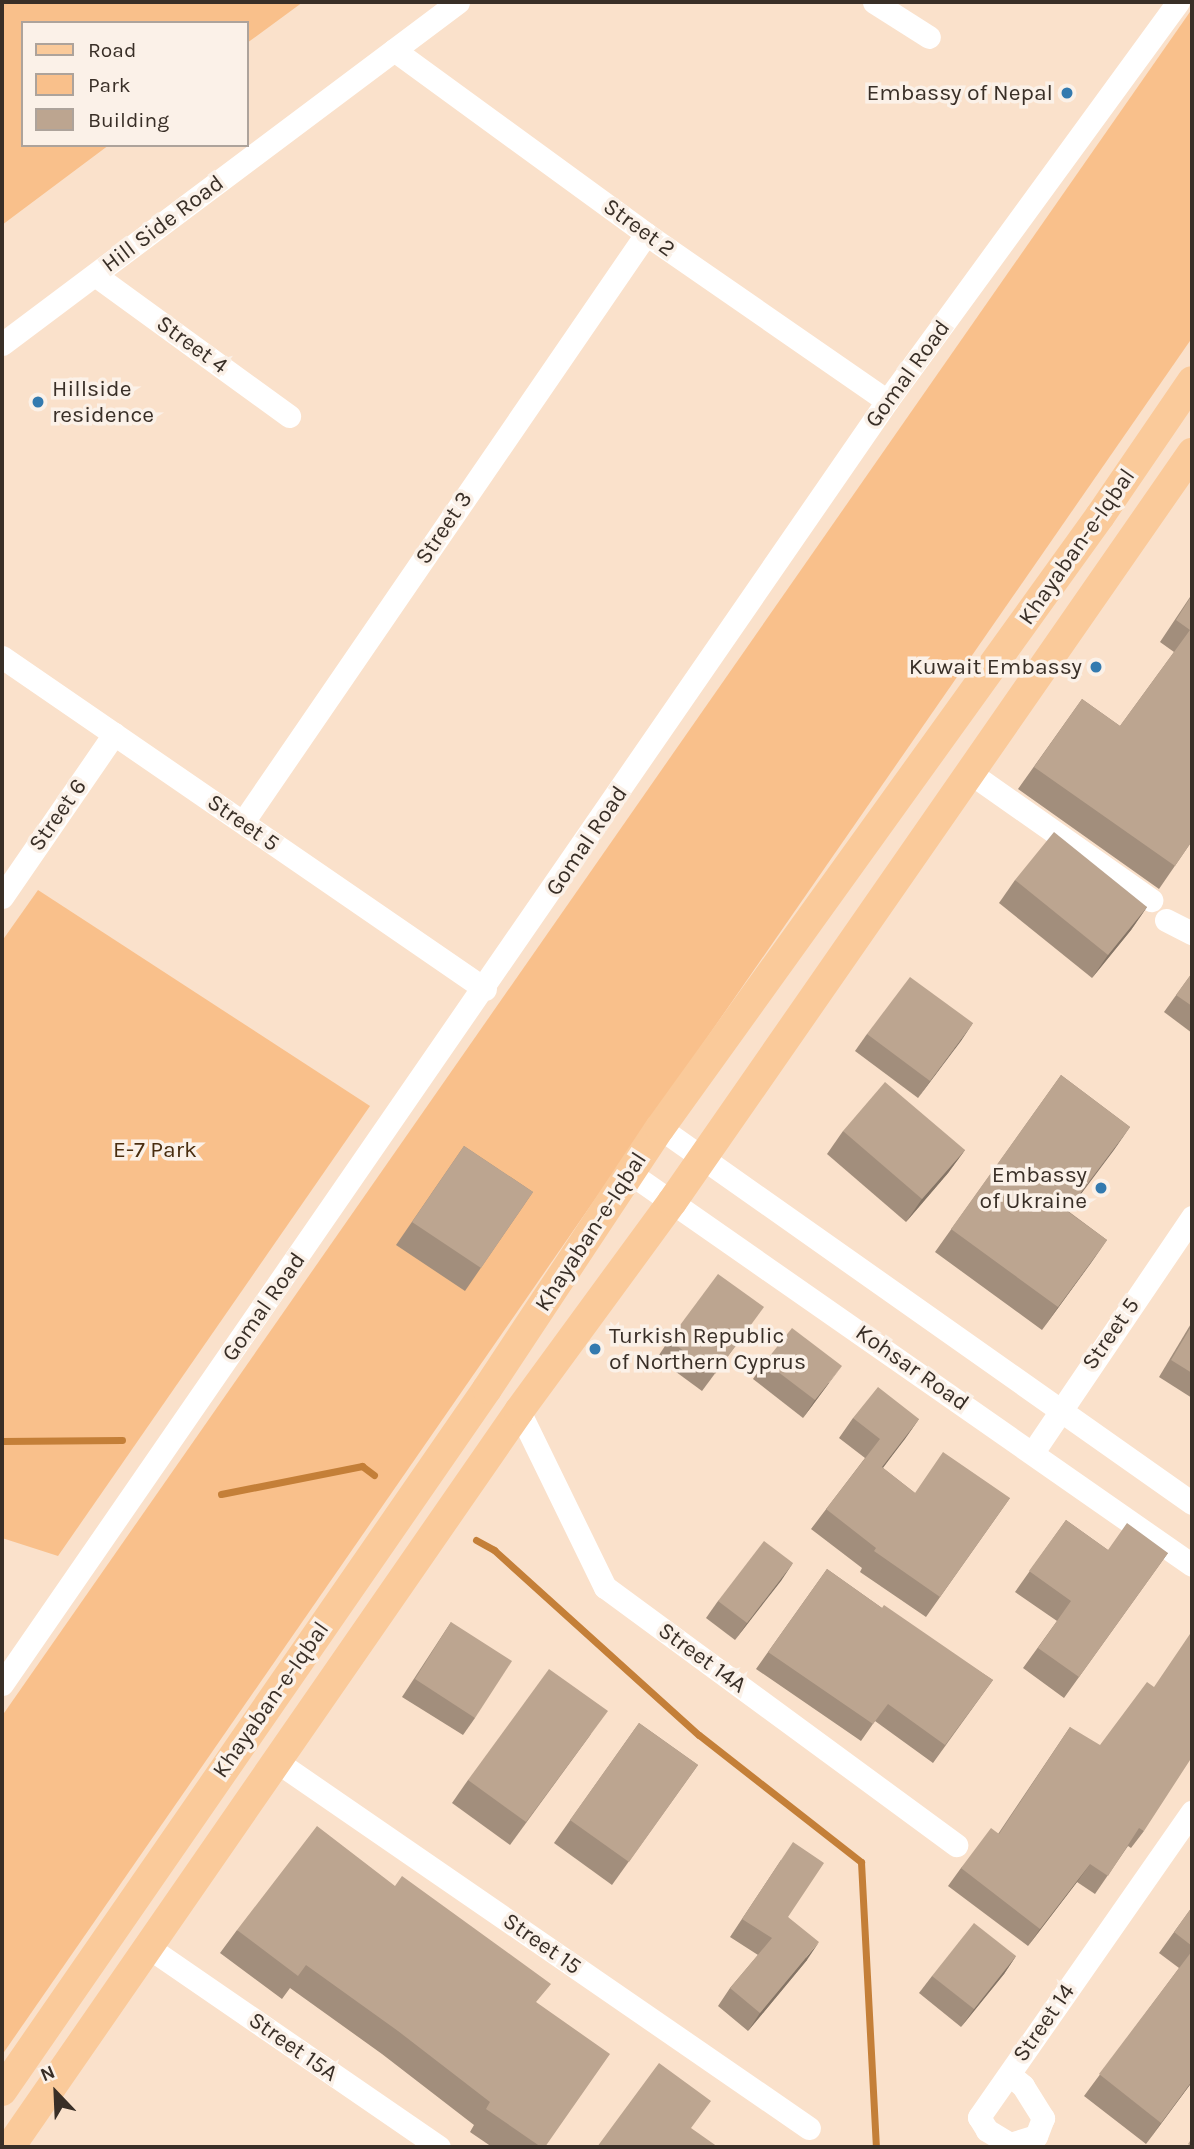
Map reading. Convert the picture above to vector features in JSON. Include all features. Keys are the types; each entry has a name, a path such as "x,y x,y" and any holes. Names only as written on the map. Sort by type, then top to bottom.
{"main road":[{"name":"Khayaban-e-Iqbal","path":"2,2091 487,1389 660,1128 1092,527 1192,380"},
{"name":"Khayaban-e-Iqbal","path":"10,2147 519,1412 672,1202 699,1157 1192,453"}],"street":[{"name":"Hill Side Road","path":"2,344 458,2"},
{"path":"874,2 929,37"},
{"name":"Gomal Road","path":"2,1684 485,989 887,401 1178,2"},
{"name":"Street 2","path":"394,50 646,234 887,401"},
{"name":"Street 3","path":"243,822 646,234"},
{"name":"Street 4","path":"95,275 289,416"},
{"name":"Street 5","path":"2,657 485,989"},
{"name":"Street 6","path":"2,897 114,734"},
{"path":"969,772 1151,900"},
{"path":"1166,920 1192,933"},
{"path":"660,1128 1192,1503"},
{"name":"Kohsar Road","path":"630,1173 1192,1565"},
{"name":"Street 5","path":"1033,1452 1060,1408 1192,1217"},
{"name":"Street 14A","path":"519,1412 605,1587 956,1845"},
{"name":"Street 15","path":"276,1761 809,2128"},
{"name":"Street 14","path":"1010,2075 1037,2104 1043,2118 1036,2136 1010,2144 988,2130 979,2117 1192,1812"},
{"name":"Street 15A","path":"148,1947 439,2147"}],"green space":[{"path":"2,2 303,2 248,42 248,21 21,21 21,147 106,147 2,225"},
{"path":"1192,9 1192,338 2,2055 2,1716"},
{"name":"E-7 Park","path":"38,890 370,1106 58,1556 2,1538 2,941"}],"building":[{"path":"1192,595 1192,841 1175,866 1034,767 1082,699 1120,726 1190,630 1176,620"},
{"path":"1054,832 1147,907 1108,955 1015,880"},
{"path":"1192,973 1192,1006 1176,995"},
{"path":"910,977 973,1023 930,1081 867,1034"},
{"path":"1061,1075 1130,1127 1067,1211 1107,1240 1058,1307 951,1229"},
{"path":"885,1082 965,1150 922,1199 843,1131"},
{"path":"464,1146 533,1192 481,1268 412,1222"},
{"path":"718,1274 764,1307 715,1374 669,1340"},
{"path":"1192,1325 1192,1373 1171,1360"},
{"path":"792,1328 842,1366 815,1400 765,1362"},
{"path":"878,1387 919,1419 882,1467 915,1493 943,1452 1010,1498 940,1597 874,1551 876,1548 826,1509 880,1439 853,1418"},
{"path":"1066,1520 1108,1550 1127,1523 1168,1553 1079,1677 1038,1648 1071,1601 1029,1571"},
{"path":"764,1541 793,1563 747,1623 718,1601"},
{"path":"827,1569 993,1680 945,1745 888,1704 873,1724 768,1652"},
{"path":"451,1622 512,1661 475,1718 415,1679"},
{"path":"1192,1631 1192,1757 1144,1831 1139,1828 1108,1876 1090,1864 1040,1929 961,1868 991,1828 999,1834 1070,1727 1100,1745 1147,1682 1154,1687"},
{"path":"549,1669 608,1711 526,1822 468,1780"},
{"path":"639,1723 698,1765 629,1862 570,1820"},
{"path":"317,1826 395,1886 402,1876 551,1984 536,2002 610,2054 545,2147 541,2147 486,2109 490,2102 306,1965 298,1976 237,1930"},
{"path":"793,1842 824,1863 788,1917 819,1942 760,2013 730,1988 772,1938 742,1919"},
{"path":"1192,1907 1192,1946 1174,1932"},
{"path":"974,1923 1016,1956 974,2009 932,1976"},
{"path":"1192,1951 1192,2081 1161,2123 1099,2074"},
{"path":"659,2063 711,2101 691,2128 718,2147 597,2147"}],"waterway":[{"path":"2,1441 122,1440"},
{"path":"221,1494 362,1466 374,1475"},
{"path":"476,1540 494,1550 699,1735 861,1862 876,2147"}],"place":[{"name":"Embassy of Nepal","path":"1067,93"},
{"name":"Hillside residence","path":"38,402"},
{"name":"Kuwait Embassy","path":"1096,667"},
{"name":"Embassy of Ukraine","path":"1101,1188"},
{"name":"Turkish Republic of Northern Cyprus","path":"595,1349"}]}
